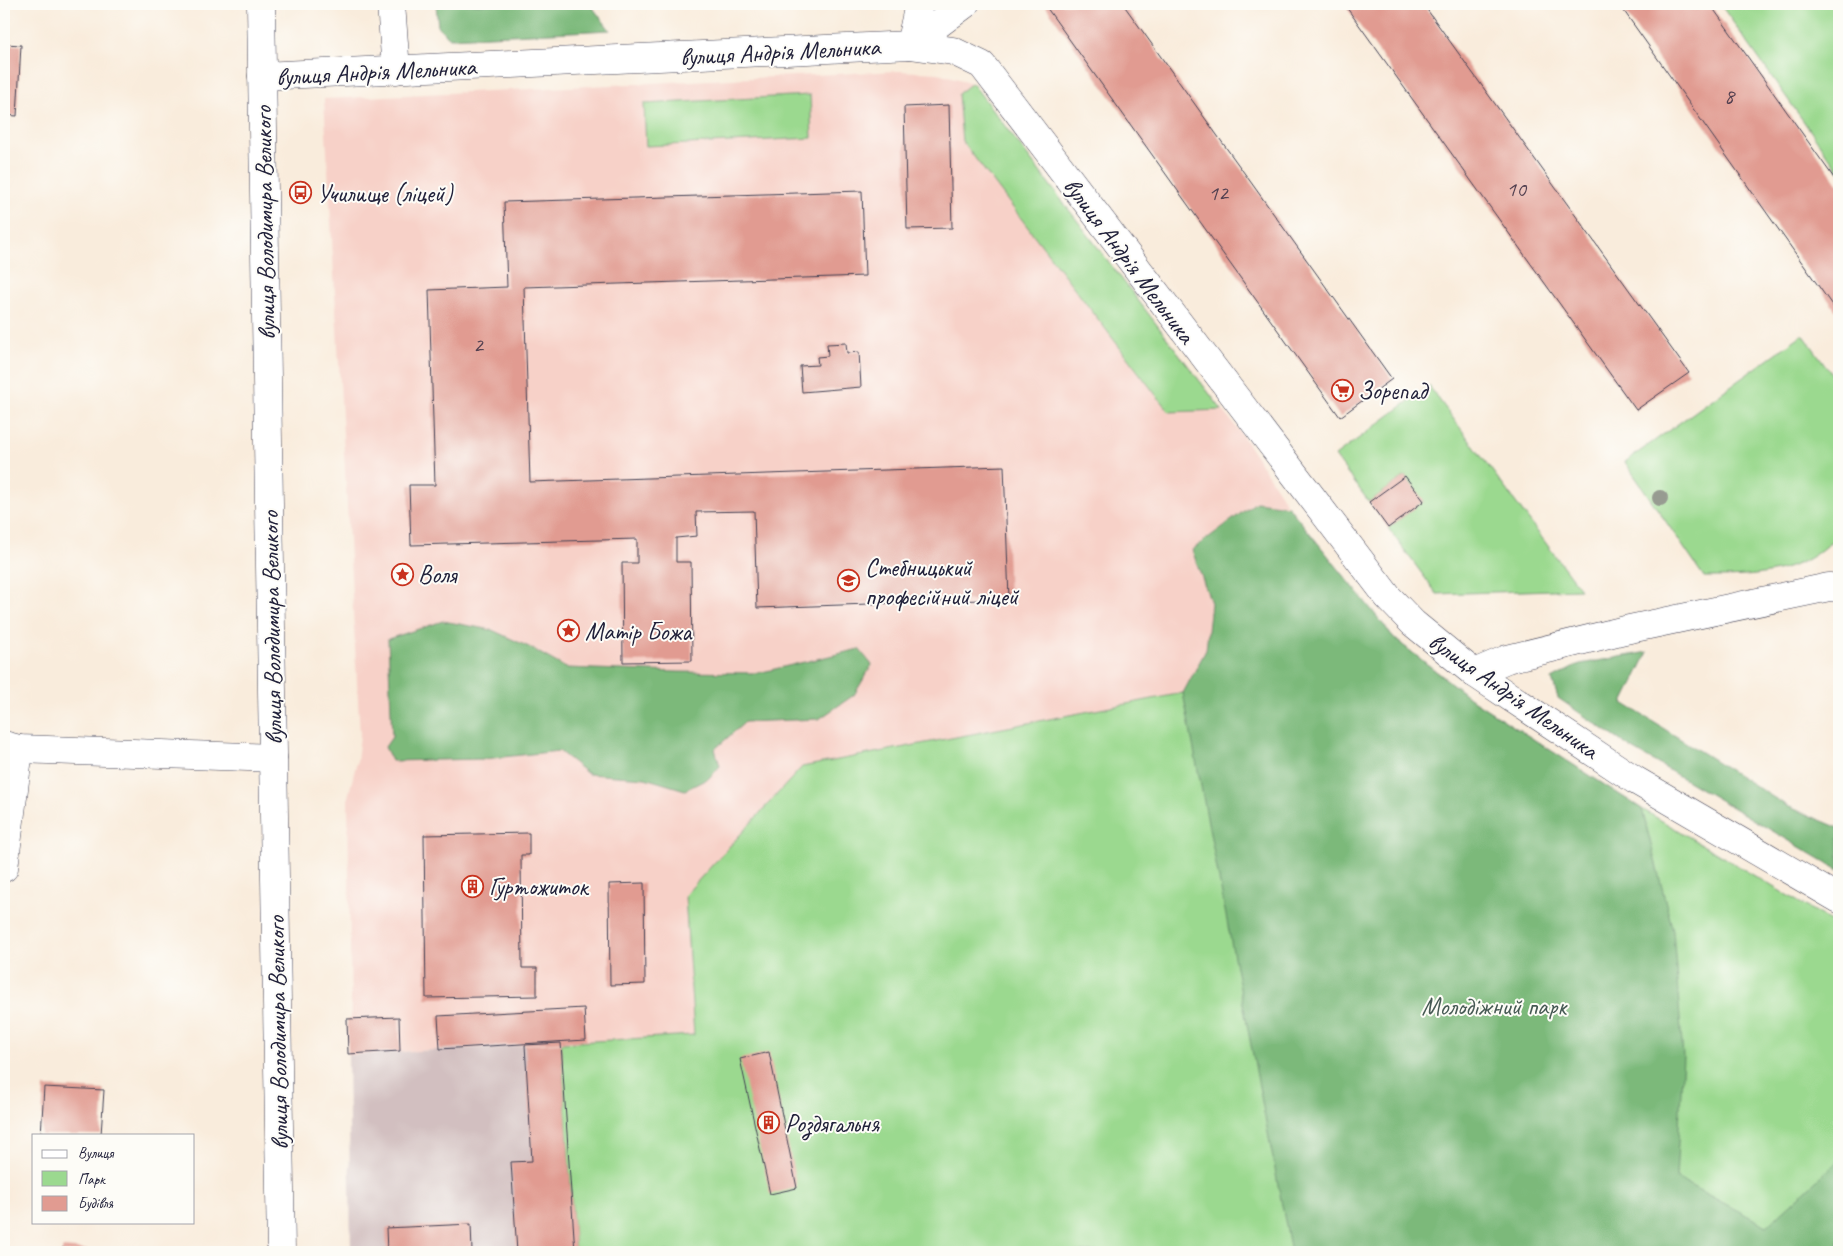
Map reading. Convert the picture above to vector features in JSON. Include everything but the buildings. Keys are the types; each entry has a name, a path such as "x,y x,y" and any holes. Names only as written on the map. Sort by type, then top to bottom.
{"street":[{"name":"вулиця Володимира Великого","path":"260,4 281,1252"},
{"path":"391,4 396,70"},
{"path":"910,45 919,4"},
{"path":"910,45 965,4"},
{"name":"вулиця Андрія Мельника","path":"262,76 910,45 953,51 982,65 1388,597 1413,623 1474,673 1635,780 1839,899"},
{"path":"1474,673 1507,659 1625,630 1836,585"},
{"path":"4,868 11,747 273,758"}],"shaded area":[{"name":"Стебницький професійний ліцей","path":"898,71 938,73 972,83 1242,435 1288,506 1372,611 1183,693 1156,698 685,895 694,1035 348,1055 347,1019 351,1019 348,797 357,761 360,735 324,99"},
{"path":"561,1043 575,1252 351,1252 348,1055"}],"green space":[{"path":"436,4 590,4 610,30 450,38 438,27"},
{"path":"1720,4 1839,4 1839,171"},
{"path":"972,83 1222,410 1169,412 962,141 958,94"},
{"path":"810,95 812,138 646,146 644,104"},
{"path":"1803,334 1839,384 1839,535 1812,557 1796,565 1757,575 1704,577 1625,462"},
{"path":"1429,386 1580,589 1437,594 1388,528 1424,501 1405,476 1369,502 1335,456"},
{"name":"Молодіжний парк","path":"1256,502 1288,506 1395,639 1474,701 1642,809 1673,931 1683,1056 1676,1178 1767,1226 1839,1160 1839,1252 1291,1252 1183,693 1206,650 1211,603 1192,550"},
{"path":"1372,611 1395,639 1474,701 1642,809 1839,926 1839,1252 575,1252 561,1043 694,1035 685,895 802,767 1183,693"},
{"path":"443,621 492,630 529,647 566,668 758,673 859,649 872,665 854,695 819,719 745,722 715,749 720,766 709,778 685,790 645,778 588,774 559,751 484,759 392,761 385,747 392,737 388,639"},
{"path":"1648,652 1623,703 1787,806 1839,828 1839,870 1631,748 1558,698 1552,679 1580,664"}],"place":[{"name":"Училище (ліцей)","path":"301,193"},
{"name":"Зорепад","path":"1342,390"},
{"name":"Воля","path":"402,574"},
{"name":"Стебницький професійний ліцей","path":"849,581"},
{"name":"Матір Божа","path":"569,631"},
{"name":"Гуртожиток","path":"473,886"},
{"name":"Роздягальня","path":"769,1123"}]}
